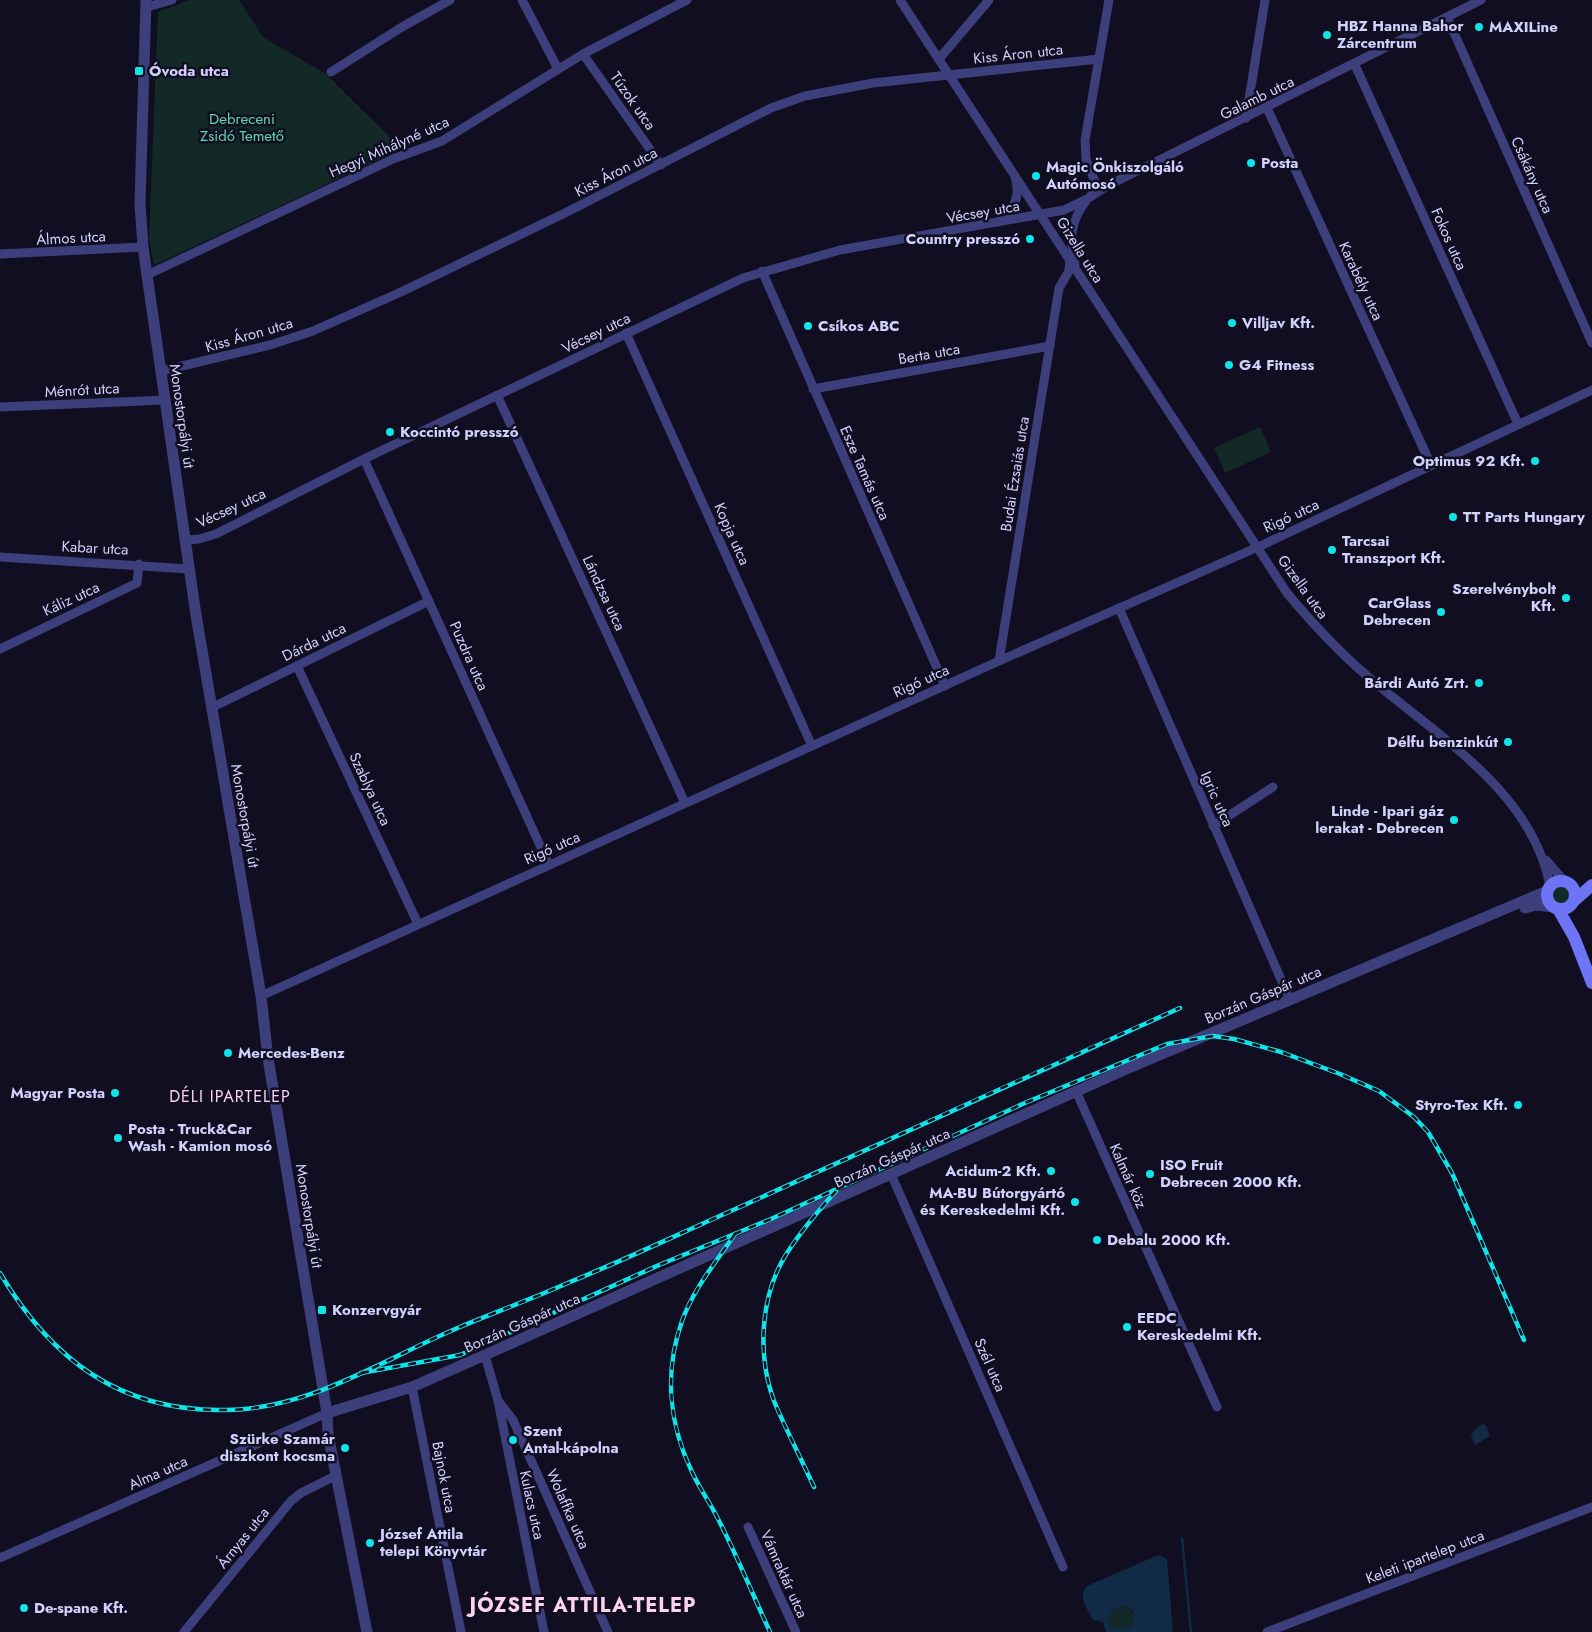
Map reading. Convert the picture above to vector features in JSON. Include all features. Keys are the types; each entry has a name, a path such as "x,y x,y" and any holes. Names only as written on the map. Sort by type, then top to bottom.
{"main road":[{"path":"1592,880 1568,883 1554,882 1548,889 1547,897 1574,937 1592,983"},
{"path":"1568,883 1574,889 1574,937"},
{"path":"1555,908 1563,910 1592,885"}],"street":[{"path":"146,3 172,0"},
{"path":"331,72 402,27 450,0"},
{"path":"522,0 558,69"},
{"name":"Hegyi Mihályné utca","path":"147,275 393,159 442,141 583,54 687,0"},
{"name":"Gizella utca","path":"900,0 1287,593 1318,631 1367,675 1446,738 1495,785 1526,827 1542,856 1568,883"},
{"path":"939,59 989,0"},
{"path":"1077,272 1070,241 1071,228 1075,217 1089,198 1096,184 1086,159 1085,140 1109,0"},
{"path":"1246,118 1265,0"},
{"name":"Galamb utca","path":"1042,215 1064,210 1089,198 1114,183 1355,65 1481,0"},
{"name":"Monostorpályi út","path":"146,3 140,203 142,247 210,708 261,996 268,1058 327,1413 328,1434 335,1476 367,1632"},
{"name":"Csákány utca","path":"1447,18 1592,343"},
{"name":"Túzok utca","path":"583,54 661,165"},
{"name":"Kiss Áron utca","path":"161,371 262,348 312,331 401,292 661,165 771,108 804,96 873,82 1099,59"},
{"name":"Fokos utca","path":"1355,65 1518,424"},
{"name":"Karabély utca","path":"1266,108 1431,465"},
{"path":"1092,171 1102,181 1114,183"},
{"path":"996,223 1004,218 1015,204 1018,192 1014,172"},
{"name":"Vécsey utca","path":"184,540 199,539 216,534 364,458 762,270 840,250 1042,215"},
{"name":"Álmos utca","path":"0,254 142,247"},
{"name":"Budai Ézsaiás utca","path":"999,661 1061,283 1069,271 1070,260"},
{"name":"Esze Tamás utca","path":"762,270 945,686"},
{"path":"1060,292 1071,280 1083,280"},
{"name":"Kopja utca","path":"626,333 812,746"},
{"name":"Berta utca","path":"813,389 1050,346"},
{"name":"Rigó utca","path":"261,996 999,661 1258,547 1592,390"},
{"name":"Lándzsa utca","path":"497,395 685,803"},
{"name":"Ménrót utca","path":"0,407 166,400"},
{"name":"Puzdra utca","path":"364,458 549,865"},
{"name":"Kabar utca","path":"0,557 138,564 189,569"},
{"name":"Káliz utca","path":"0,648 137,583 138,564"},
{"name":"Dárda utca","path":"210,708 429,601"},
{"name":"Igric utca","path":"1119,608 1290,1000"},
{"name":"Szablya utca","path":"296,666 418,924"},
{"path":"1214,826 1273,787"},
{"name":"Gizella utca","path":"1542,856 1548,889"},
{"name":"Borzán Gáspár utca","path":"327,1413 412,1387 486,1356 1076,1092 1468,926 1548,889"},
{"name":"Borzán Gáspár utca","path":"1468,926 1536,905 1555,908"},
{"name":"Kalmár köz","path":"1076,1092 1217,1408"},
{"name":"Szél utca","path":"891,1174 1064,1567"},
{"name":"Kulacs utca","path":"486,1356 498,1401 544,1632"},
{"name":"Bajnok utca","path":"412,1387 462,1632"},
{"name":"Wolaffka utca","path":"498,1401 513,1420 608,1632"},
{"name":"Alma utca","path":"0,1558 327,1413"},
{"name":"Árnyas utca","path":"184,1632 291,1501 302,1493 335,1476"},
{"name":"Keleti ipartelep utca","path":"1268,1632 1592,1508"},
{"name":"Vámraktár utca","path":"748,1527 796,1632"}],"green space":[{"name":"Debreceni Zsidó Temető","path":"189,0 239,0 263,37 326,74 402,149 154,265 149,238 158,12"},
{"path":"1260,427 1271,452 1225,473 1214,448"},
{"path":"1557,886 1565,886 1570,891 1568,902 1557,904 1552,899 1552,891"},
{"path":"1119,1606 1129,1609 1134,1616 1134,1623 1126,1629 1112,1628 1107,1619 1114,1609"}],"water":[{"path":"1482,1424 1486,1425 1490,1436 1475,1445 1471,1436 1474,1430"},
{"path":"1158,1555 1167,1559 1173,1632 1106,1632 1103,1622 1093,1620 1084,1603 1083,1594 1087,1586","holes":["1119,1606 1127,1607 1133,1611 1134,1623 1126,1629 1112,1628 1107,1619 1114,1609"]}],"waterway":[{"path":"1182,1538 1191,1632"}],"railway":[{"path":"0,1273 20,1304 42,1331 66,1355 92,1374 121,1390 153,1402 187,1408 225,1410 256,1408 287,1402 346,1380 460,1327 634,1255 1180,1008"},
{"path":"361,1373 460,1355 659,1265 771,1219 1027,1102 1167,1044 1213,1036 1234,1039 1281,1052 1340,1074 1379,1091 1414,1117 1428,1132 1452,1173 1524,1340"},
{"path":"814,1487 774,1401 765,1364 764,1326 771,1287 787,1253 836,1191"},
{"path":"735,1234 699,1286 682,1321 673,1359 672,1398 674,1417 684,1454 716,1515 770,1632"}],"place":[{"name":"MAXILine","path":"1479,27"},
{"name":"HBZ Hanna Bahor Zárcentrum","path":"1327,35"},
{"name":"Óvoda utca","path":"139,71"},
{"name":"Posta","path":"1251,163"},
{"name":"Magic Önkiszolgáló Autómosó","path":"1036,176"},
{"name":"Country presszó","path":"1030,239"},
{"name":"Villjav Kft.","path":"1232,323"},
{"name":"Csíkos ABC","path":"808,326"},
{"name":"G4 Fitness","path":"1229,365"},
{"name":"Koccintó presszó","path":"390,432"},
{"name":"Optimus 92 Kft.","path":"1535,461"},
{"name":"TT Parts Hungary","path":"1453,517"},
{"name":"Tarcsai Transzport Kft.","path":"1332,550"},
{"name":"Szerelvénybolt Kft.","path":"1566,598"},
{"name":"CarGlass Debrecen","path":"1441,612"},
{"name":"Bárdi Autó Zrt.","path":"1479,683"},
{"name":"Délfu benzinkút","path":"1508,742"},
{"name":"Linde - Ipari gáz lerakat - Debrecen","path":"1454,820"},
{"name":"Mercedes-Benz","path":"228,1053"},
{"name":"Magyar Posta","path":"115,1093"},
{"name":"Styro-Tex Kft.","path":"1518,1105"},
{"name":"Posta - Truck&Car Wash - Kamion mosó","path":"118,1138"},
{"name":"Acidum-2 Kft.","path":"1051,1171"},
{"name":"ISO Fruit Debrecen 2000 Kft.","path":"1150,1174"},
{"name":"MA-BU Bútorgyártó és Kereskedelmi Kft.","path":"1075,1202"},
{"name":"Debalu 2000 Kft.","path":"1097,1240"},
{"name":"Konzervgyár","path":"322,1310"},
{"name":"EEDC Kereskedelmi Kft.","path":"1127,1327"},
{"name":"Szent Antal-kápolna","path":"513,1440"},
{"name":"Szürke Szamár diszkont kocsma","path":"345,1448"},
{"name":"József Attila telepi Könyvtár","path":"370,1543"},
{"name":"De-spane Kft.","path":"24,1608"}],"district":[{"name":"DÉLI IPARTELEP","path":"230,1096"},
{"name":"JÓZSEF ATTILA-TELEP","path":"583,1605"}]}
